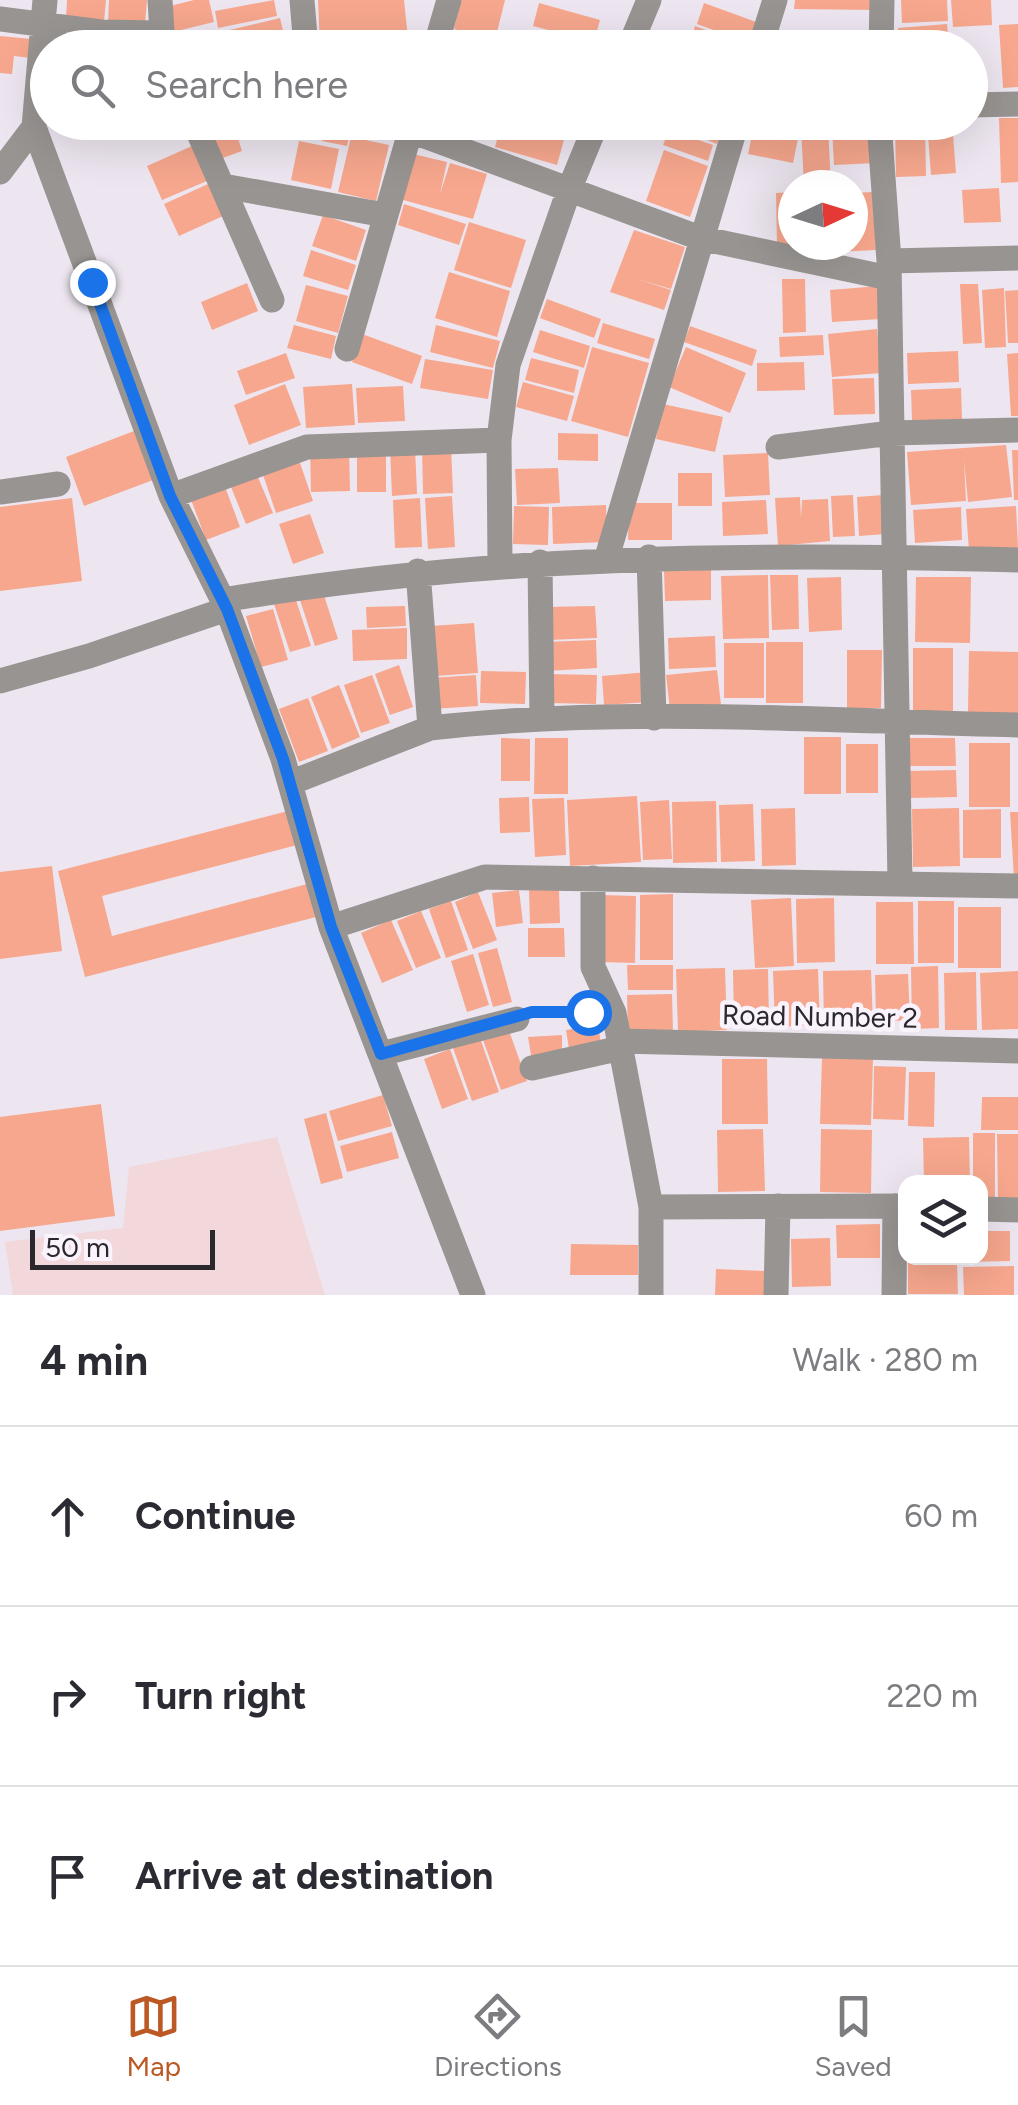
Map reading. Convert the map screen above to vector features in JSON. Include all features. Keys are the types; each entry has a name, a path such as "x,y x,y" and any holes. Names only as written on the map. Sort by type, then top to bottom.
{"street":[{"path":"160,0 160,30"},
{"path":"302,0 304,30"},
{"path":"440,30 449,0"},
{"path":"636,30 649,0"},
{"path":"766,30 775,0"},
{"path":"881,30 882,0"},
{"path":"0,19 44,12 95,30"},
{"path":"988,105 1018,104"},
{"path":"0,172 30,133"},
{"path":"38,140 170,496 225,604 290,782 331,927 473,1295"},
{"path":"202,140 272,300"},
{"path":"347,349 386,215 401,140"},
{"path":"442,140 700,238 889,269 1018,258"},
{"path":"500,565 499,440 508,364 590,140"},
{"path":"607,558 730,140"},
{"path":"881,140 889,269 900,882"},
{"path":"223,186 386,215"},
{"path":"778,447 890,433 1018,430"},
{"path":"170,496 306,447 499,440"},
{"path":"0,492 58,484"},
{"path":"649,556 654,718"},
{"path":"0,680 89,656 225,604 418,571 649,556 1018,560"},
{"path":"540,562 542,719"},
{"path":"418,571 430,728"},
{"path":"290,782 430,728 542,719 1018,724"},
{"path":"331,927 485,878 1018,886"},
{"path":"593,878 593,967 614,1014 652,1207 651,1295"},
{"path":"381,1054 517,1018"},
{"name":"Road Number 2","path":"532,1068 621,1044 1018,1051"},
{"path":"776,1295 778,1206"},
{"path":"652,1207 898,1206"},
{"path":"988,1208 1018,1210"},
{"path":"894,1295 898,1236"}],"path":[{"path":"517,1018 532,1012 614,1014"}],"shaded area":[{"path":"277,1137 325,1295 13,1295 5,1242 123,1228 129,1167"}],"building":[{"path":"67,0 106,0 104,22 66,19"},
{"path":"109,0 147,0 145,24 108,22"},
{"path":"209,0 214,22 172,30 166,7"},
{"path":"274,0 277,16 218,28 215,11"},
{"path":"318,0 404,0 407,30 319,30"},
{"path":"461,0 505,0 498,30 454,29"},
{"path":"795,0 876,0 876,10 794,9"},
{"path":"901,0 947,0 948,21 902,23"},
{"path":"951,0 991,0 992,25 953,27"},
{"path":"539,3 600,20 597,30 548,30 533,26"},
{"path":"704,3 759,23 757,30 714,30 697,24"},
{"path":"280,18 283,30 229,30"},
{"path":"947,24 948,30 898,30"},
{"path":"1018,24 1018,87 1003,88 999,25"},
{"path":"0,36 30,39 30,58 14,56 12,74 0,73"},
{"path":"999,118 1018,118 1018,182 1001,183"},
{"path":"214,140 238,140 242,151 220,159"},
{"path":"322,140 348,140 347,146"},
{"path":"350,140 389,145 376,201 338,192"},
{"path":"497,140 564,140 557,165 495,147"},
{"path":"665,140 698,140 713,145 708,161 663,145"},
{"path":"751,140 798,140 793,163 748,154"},
{"path":"802,140 829,140 830,170 803,170"},
{"path":"833,140 876,140 877,163 834,165"},
{"path":"895,140 925,140 926,176 896,177"},
{"path":"928,140 953,140 956,173 931,175"},
{"path":"299,141 339,149 331,189 291,180"},
{"path":"192,146 207,181 162,200 147,166"},
{"path":"664,150 708,166 690,217 646,201"},
{"path":"413,154 447,162 440,194 450,163 487,174 473,219 403,200"},
{"path":"208,184 223,216 179,236 164,204"},
{"path":"999,188 1001,222 964,223 962,190"},
{"path":"868,192 872,192 876,250 868,250"},
{"path":"776,193 778,193 777,246"},
{"path":"404,204 466,224 459,245 398,225"},
{"path":"323,215 366,230 356,261 312,246"},
{"path":"469,222 526,240 511,288 454,270"},
{"path":"634,230 685,247 671,289 637,279 671,290 664,310 610,292"},
{"path":"311,250 356,265 348,290 303,276"},
{"path":"449,272 510,291 497,337 435,318"},
{"path":"782,279 805,279 806,332 783,333"},
{"path":"247,283 258,311 212,330 201,302"},
{"path":"960,284 978,284 982,343 963,344"},
{"path":"306,285 348,296 338,333 296,321"},
{"path":"879,286 881,319 832,322 830,290"},
{"path":"1004,288 1006,347 985,348 982,290"},
{"path":"1018,290 1018,343 1008,343 1005,291"},
{"path":"547,299 601,319 594,338 540,318"},
{"path":"603,323 655,339 649,359 597,343"},
{"path":"294,325 336,336 331,359 287,348"},
{"path":"436,325 500,341 493,368 430,352"},
{"path":"690,326 757,350 752,366 684,342"},
{"path":"877,329 881,373 832,377 828,334"},
{"path":"540,330 590,346 584,368 533,352"},
{"path":"362,334 422,356 412,384 352,362"},
{"path":"823,335 824,355 780,357 779,337"},
{"path":"592,347 649,363 628,437 571,421"},
{"path":"686,347 746,373 730,413 669,387"},
{"path":"958,351 959,382 908,384 907,353"},
{"path":"286,353 295,378 246,395 237,371"},
{"path":"1018,353 1018,416 1011,416 1007,354"},
{"path":"531,358 579,370 574,393 525,380"},
{"path":"425,359 493,370 488,399 420,388"},
{"path":"804,362 805,390 757,391 757,363"},
{"path":"874,378 875,414 834,415 832,379"},
{"path":"523,382 574,396 567,421 516,407"},
{"path":"285,384 301,425 249,445 234,405"},
{"path":"352,384 355,425 306,428 303,387"},
{"path":"403,386 405,421 358,423 356,388"},
{"path":"961,388 962,419 912,421 911,390"},
{"path":"663,404 723,417 715,452 656,439"},
{"path":"134,431 153,480 84,506 66,457"},
{"path":"558,433 598,434 598,461 558,460"},
{"path":"1006,445 1012,497 968,502 964,460 966,501 911,505 907,452"},
{"path":"422,446 451,446 453,493 423,494"},
{"path":"349,447 350,491 311,492 310,448"},
{"path":"415,447 417,494 392,496 390,448"},
{"path":"1012,450 1018,450 1018,500 1014,500"},
{"path":"357,452 386,452 386,492 357,492"},
{"path":"768,453 770,495 725,497 723,455"},
{"path":"298,457 313,501 276,513 261,469"},
{"path":"558,468 560,503 517,505 515,469"},
{"path":"255,470 273,513 246,524 229,482"},
{"path":"678,473 712,473 712,506 678,506"},
{"path":"224,484 240,527 206,540 190,497"},
{"path":"853,495 855,536 833,537 831,496"},
{"path":"883,495 886,534 859,536 857,497"},
{"path":"452,496 455,547 428,549 425,498"},
{"path":"800,497 801,518 802,500 828,499 830,541 778,546 775,498"},
{"path":"72,498 82,581 0,591 0,507"},
{"path":"420,498 422,547 395,548 393,500"},
{"path":"766,500 768,534 723,536 722,502"},
{"path":"629,503 672,503 672,540 628,540"},
{"path":"606,505 607,542 553,544 552,507"},
{"path":"514,506 549,507 548,545 513,544"},
{"path":"1016,506 1018,548 969,551 966,509"},
{"path":"961,507 962,540 915,543 913,510"},
{"path":"310,514 324,553 293,564 279,524"},
{"path":"711,569 711,600 665,601 664,570"},
{"path":"768,575 769,638 723,639 721,576"},
{"path":"770,575 798,575 799,629 772,630"},
{"path":"841,577 842,630 809,632 807,578"},
{"path":"916,577 971,577 970,643 915,642"},
{"path":"321,586 338,639 315,646 298,594"},
{"path":"294,594 311,646 290,652 273,601"},
{"path":"405,606 406,626 367,628 366,607"},
{"path":"595,606 597,638 548,640 547,607"},
{"path":"273,609 288,660 261,667 246,616"},
{"path":"474,623 478,673 435,676 431,626"},
{"path":"407,628 407,659 353,661 352,630"},
{"path":"715,636 716,667 669,669 668,638"},
{"path":"596,640 597,668 547,671 545,642"},
{"path":"766,642 803,642 803,703 766,703"},
{"path":"724,643 764,643 764,698 724,698"},
{"path":"913,648 953,648 953,711 913,711"},
{"path":"847,650 882,650 881,708 847,708"},
{"path":"969,651 1018,652 1018,714 968,712"},
{"path":"399,665 413,707 390,715 375,674"},
{"path":"717,670 721,705 670,710 666,675"},
{"path":"481,671 526,672 525,704 480,703"},
{"path":"648,672 650,702 604,705 602,676"},
{"path":"548,674 597,675 596,704 548,703"},
{"path":"372,675 390,723 361,733 344,685"},
{"path":"476,675 478,706 432,709 430,678"},
{"path":"339,685 360,737 332,749 311,697"},
{"path":"308,698 328,751 299,762 279,709"},
{"path":"804,737 841,737 841,794 804,794"},
{"path":"501,738 530,739 530,781 501,781"},
{"path":"535,738 568,738 568,794 534,794"},
{"path":"910,738 955,738 956,766 910,766"},
{"path":"969,743 1010,743 1010,807 969,807"},
{"path":"846,744 878,744 878,793 846,793"},
{"path":"956,770 957,797 910,798 909,771"},
{"path":"637,796 641,862 570,866 567,800"},
{"path":"529,797 530,832 500,833 499,798"},
{"path":"564,798 566,855 535,857 532,799"},
{"path":"669,800 672,859 643,860 640,802"},
{"path":"716,801 717,862 673,863 672,802"},
{"path":"753,804 755,861 721,862 719,805"},
{"path":"795,808 796,865 762,866 761,809"},
{"path":"959,808 960,866 913,867 912,809"},
{"path":"1001,809 1001,858 963,858 963,810"},
{"path":"288,811 297,845 102,896 112,936 307,884 316,917 85,977 58,871"},
{"path":"1010,812 1018,812 1018,879 1014,879"},
{"path":"52,866 62,951 0,959 0,872"},
{"path":"559,889 560,923 530,924 529,890"},
{"path":"519,890 523,923 496,927 492,893"},
{"path":"478,892 497,940 473,949 455,902"},
{"path":"673,894 673,960 640,960 640,895"},
{"path":"601,895 636,896 635,963 600,962"},
{"path":"791,898 794,966 755,968 751,900"},
{"path":"834,898 835,962 797,963 796,899"},
{"path":"451,901 468,950 446,958 429,909"},
{"path":"918,901 954,901 954,963 918,963"},
{"path":"876,902 913,902 914,964 876,964"},
{"path":"958,907 1001,907 1001,968 958,968"},
{"path":"421,911 441,958 416,968 397,921"},
{"path":"391,920 413,970 382,983 361,933"},
{"path":"528,928 564,928 565,957 528,957"},
{"path":"497,948 512,1002 493,1007 478,953"},
{"path":"473,954 489,1005 467,1012 451,961"},
{"path":"627,965 673,965 673,990 628,990"},
{"path":"938,966 939,1028 912,1029 911,967"},
{"path":"725,968 727,1030 678,1032 676,969"},
{"path":"768,969 769,1023 734,1024 733,970"},
{"path":"818,969 820,1025 775,1027 773,971"},
{"path":"871,970 873,1025 824,1026 823,971"},
{"path":"1018,971 1018,1029 982,1030 980,973"},
{"path":"976,972 977,1030 945,1030 944,973"},
{"path":"908,974 910,1021 876,1020 875,975"},
{"path":"672,994 673,1032 628,1034 627,995"},
{"path":"598,1025 602,1050 570,1055 566,1030"},
{"path":"508,1028 527,1081 501,1090 482,1037"},
{"path":"562,1035 562,1056 532,1061 528,1037"},
{"path":"480,1038 499,1092 472,1101 453,1048"},
{"path":"450,1049 468,1099 442,1109 424,1059"},
{"path":"822,1057 873,1059 871,1125 820,1124"},
{"path":"722,1059 767,1059 768,1124 722,1124"},
{"path":"874,1066 906,1067 904,1120 873,1119"},
{"path":"909,1072 935,1072 934,1127 908,1126"},
{"path":"383,1095 392,1126 338,1141 329,1111"},
{"path":"982,1097 1018,1097 1018,1130 981,1130"},
{"path":"101,1104 115,1216 0,1231 0,1117"},
{"path":"326,1113 343,1178 321,1184 304,1119"},
{"path":"763,1129 765,1191 718,1192 717,1130"},
{"path":"821,1129 872,1130 871,1193 820,1192"},
{"path":"392,1132 399,1158 347,1172 340,1146"},
{"path":"973,1133 995,1133 995,1199 988,1199 988,1175 973,1175"},
{"path":"997,1134 1018,1134 1018,1202 998,1202"},
{"path":"969,1137 970,1175 924,1175 923,1138"},
{"path":"880,1224 880,1258 837,1258 836,1225"},
{"path":"988,1231 1010,1231 1010,1261 988,1261"},
{"path":"830,1238 831,1286 792,1287 791,1239"},
{"path":"571,1244 638,1245 638,1275 570,1275"},
{"path":"908,1265 957,1265 958,1294 908,1294"},
{"path":"1014,1266 1014,1295 964,1295 963,1267"},
{"path":"716,1269 766,1271 765,1295 715,1295"}],"route":[{"path":"92,282 170,496 224,600 283,759 331,927 381,1054 532,1012 588,1012"}]}
